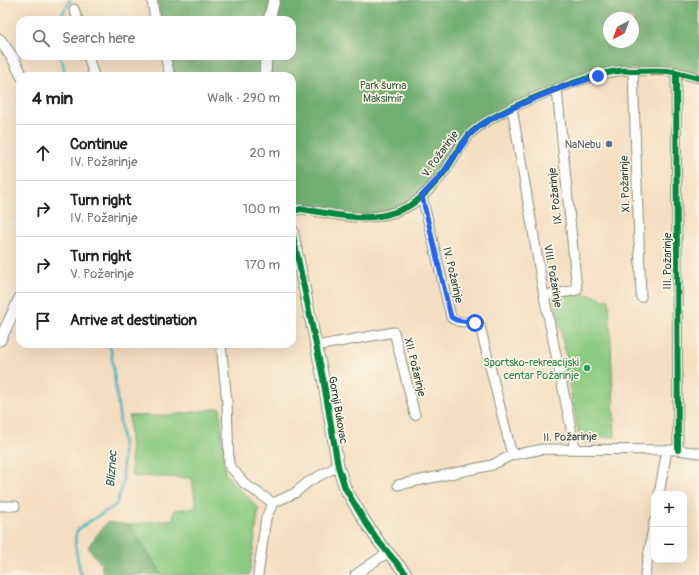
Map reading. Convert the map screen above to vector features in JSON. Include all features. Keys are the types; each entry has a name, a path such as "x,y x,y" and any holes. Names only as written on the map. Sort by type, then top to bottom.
{"street":[{"path":"152,0 154,16"},
{"path":"270,16 274,0"},
{"path":"74,9 77,16"},
{"path":"0,40 14,60 20,72"},
{"path":"89,60 93,72"},
{"path":"166,60 169,72"},
{"path":"265,72 266,60"},
{"name":"V. Požarinje","path":"296,211 300,210 354,218 376,217 408,207 422,196 443,173 469,135 482,124 512,108 557,89 608,72 649,70 676,72 699,78"},
{"name":"XI. Požarinje","path":"633,71 641,297"},
{"name":"III. Požarinje","path":"676,72 675,124 678,450"},
{"name":"IX. Požarinje","path":"544,296 578,290 557,89"},
{"name":"VIII. Požarinje","path":"512,108 544,296 575,448"},
{"name":"IV. Požarinje","path":"422,196 451,317 456,320 475,323 480,326 512,455"},
{"name":"Gornji Bukovac","path":"296,249 316,346 338,466 345,488 364,520 387,553 407,575"},
{"path":"0,340 16,306"},
{"name":"XII. Požarinje","path":"316,346 394,332 415,415"},
{"path":"221,348 227,409 229,465 245,484 273,503"},
{"name":"II. Požarinje","path":"398,485 492,465 512,455 543,448 678,450 699,453"},
{"path":"660,491 667,450"},
{"path":"258,575 266,518 273,503 338,466"},
{"path":"0,506 15,506"},
{"path":"644,575 653,527"},
{"path":"355,575 387,553"}],"green space":[{"name":"Park šuma Maksimir","path":"157,0 699,0 699,75 616,68 534,94 461,138 433,179 411,200 394,209 368,215 349,214 296,204 296,72 174,72 169,60 296,60 296,16 159,16"},
{"name":"Sportsko-rekreacijski centar Požarinje","path":"579,293 600,297 602,300 609,299 615,437 598,437 598,443 582,443 577,426 568,379 565,375 563,367 567,362 555,303 552,301 552,298"},
{"path":"220,408 225,474 259,508 249,575 163,575 129,525 173,519 174,510 196,508 192,478 132,476 129,416 173,415"},
{"path":"107,522 129,525 163,575 103,575 101,564 88,547"}],"waterway":[{"name":"Bliznec","path":"61,16 70,0"},
{"name":"Bliznec","path":"61,60 64,72"},
{"name":"Bliznec","path":"81,575 75,540 77,531 89,521 116,505 123,482 123,446 110,348"}],"cycle path":[{"path":"296,210 300,209 341,216 367,217 393,213 407,207 423,196 433,185 446,170 469,135 480,126 517,105 585,79 618,71 667,71 699,78"},
{"path":"676,72 678,450"},
{"path":"296,249 323,378 338,466 345,488 379,542 407,575"}],"place":[{"name":"NaNebu","path":"609,144"},
{"name":"Sportsko-rekreacijski centar Požarinje","path":"587,368"}],"route":[{"path":"475,323 456,320 451,317 422,196 443,173 462,144 476,128 512,108 557,89 598,76"}]}
